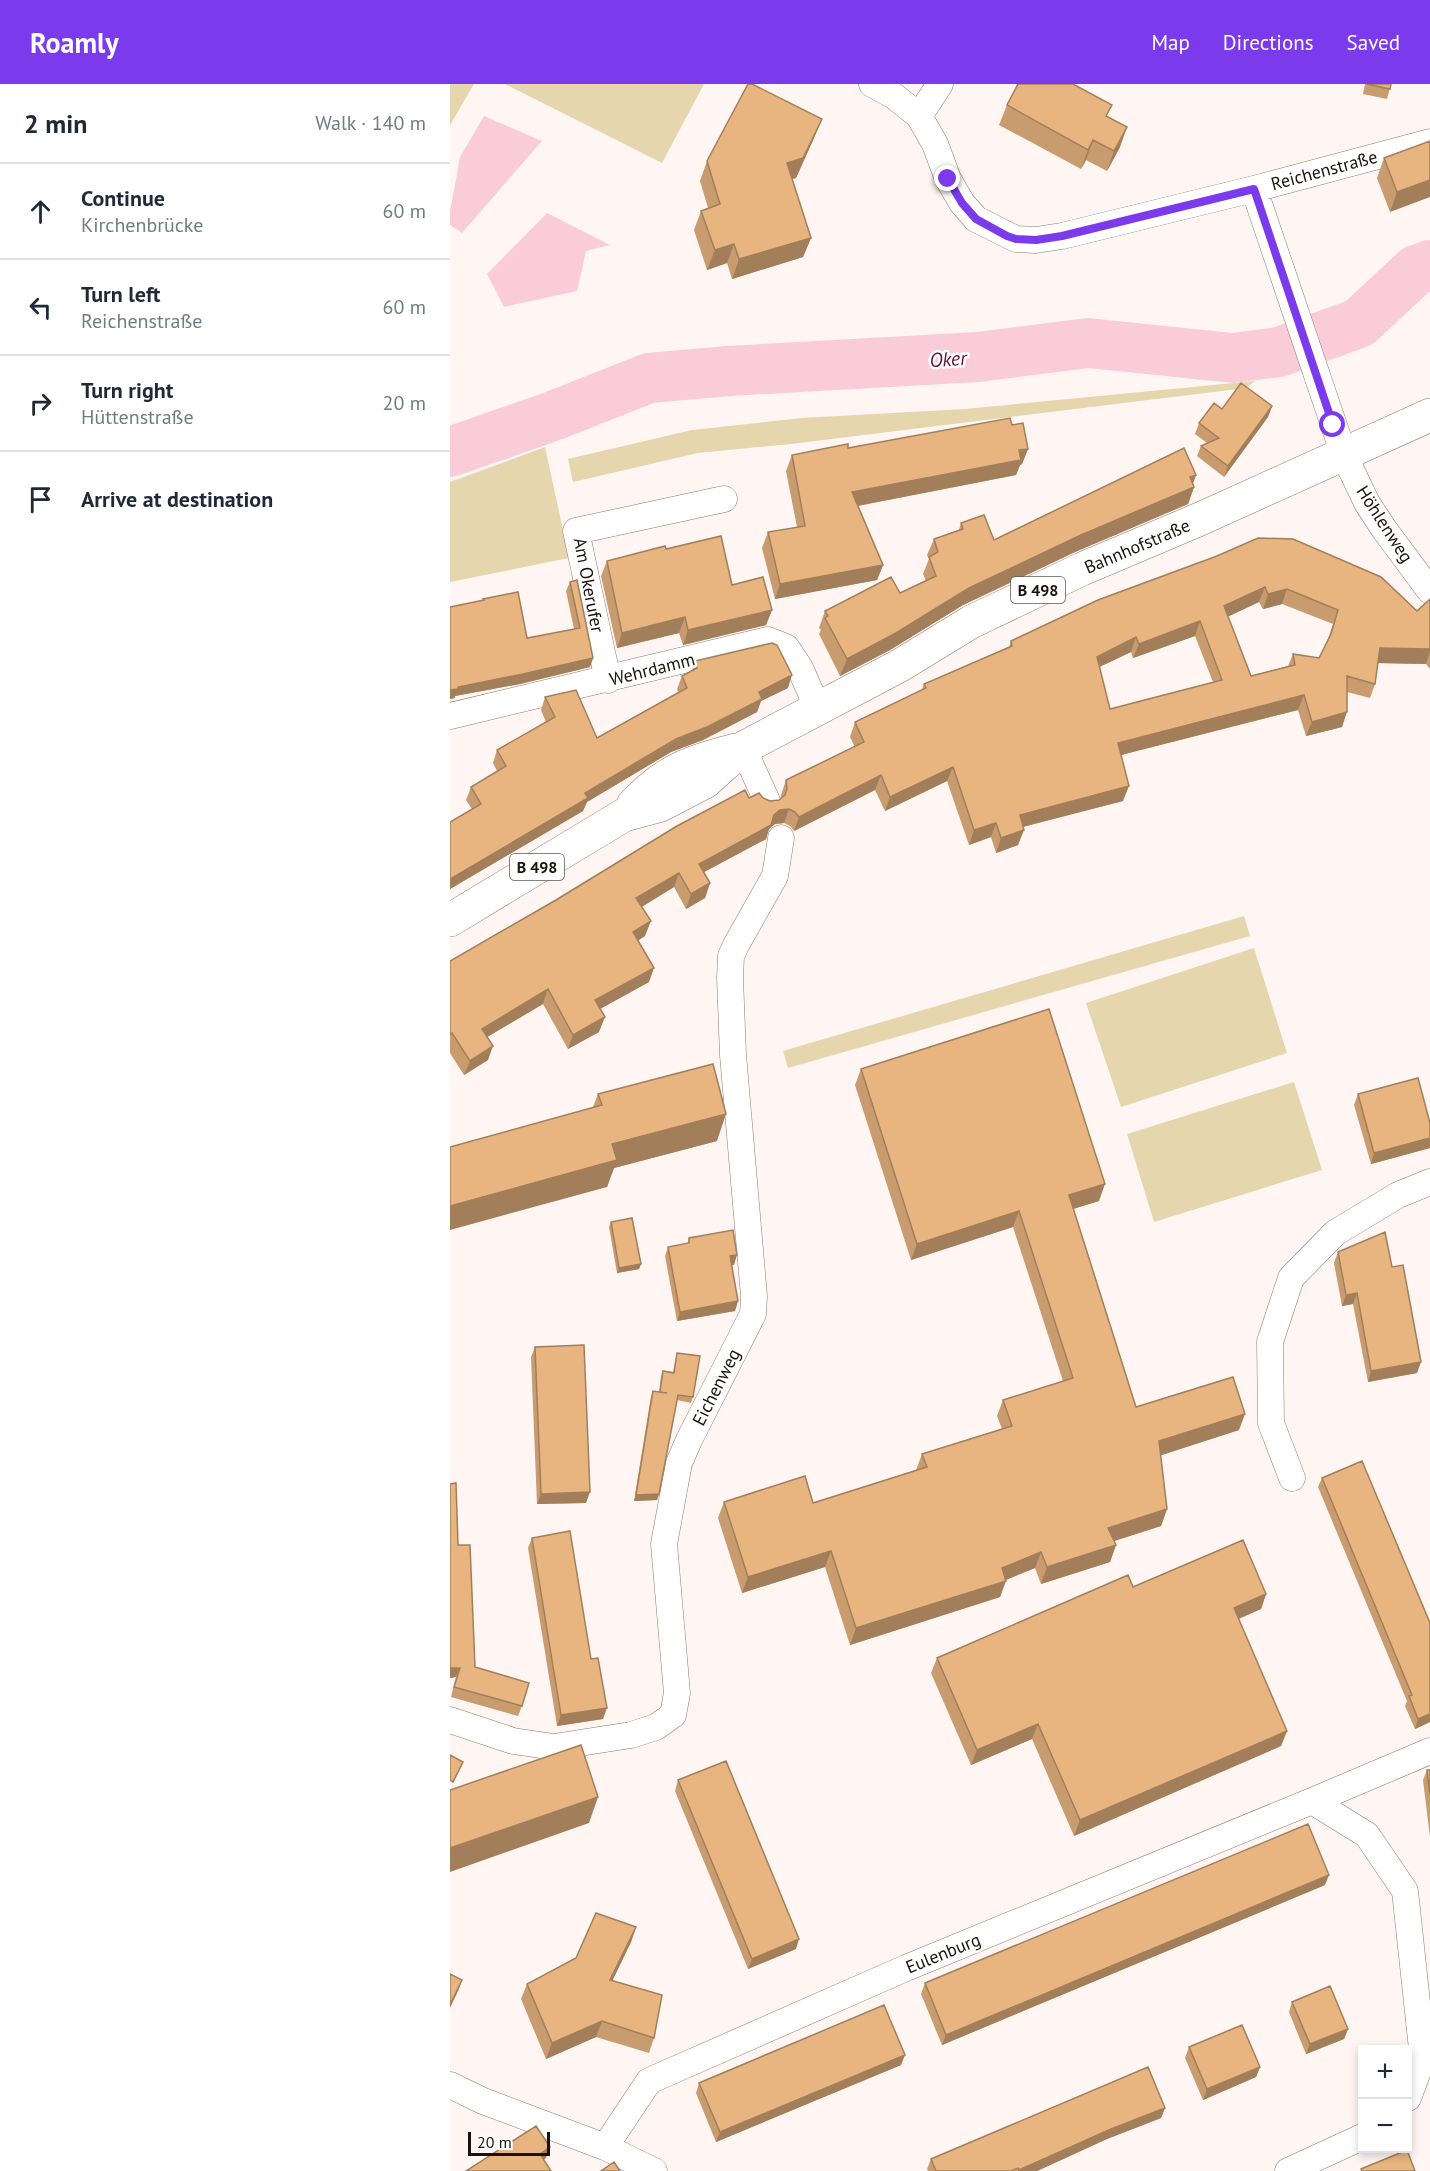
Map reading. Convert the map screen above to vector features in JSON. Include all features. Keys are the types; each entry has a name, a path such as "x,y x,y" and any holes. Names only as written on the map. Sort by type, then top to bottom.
{"main road":[{"name":"B 498","path":"1344,454 1430,415"},
{"name":"Bahnhofstraße","path":"450,920 624,815 661,805 705,782 743,748 817,707 899,666 971,622 1082,570 1344,454"}],"street":[{"path":"872,84 894,96 919,116 939,84"},
{"name":"Reichenstraße","path":"919,116 935,144 948,179 962,203 976,219 1016,239 1036,240 1062,236 1254,189 1430,142"},
{"name":"Höhlenweg","path":"1254,189 1344,454 1367,503 1384,530 1430,591"},
{"name":"Am Okerufer","path":"608,680 576,531 724,499"},
{"name":"Wehrdamm","path":"450,717 768,640 786,647 800,668 817,707"},
{"path":"743,748 767,801"},
{"name":"Eichenweg","path":"450,1720 513,1741 554,1747 631,1735 656,1727 673,1715 677,1694 664,1544 679,1463 753,1314 754,1305 733,1055 731,956 775,876 781,838"},
{"path":"1292,1478 1271,1423 1270,1412 1270,1342 1291,1278 1335,1233 1398,1195 1430,1182"},
{"name":"Eulenburg","path":"605,2147 649,2081 906,1968 1430,1750"},
{"path":"1312,1801 1367,1835 1405,1891 1423,2058 1412,2086"},
{"path":"450,2085 483,2101 605,2147 654,2171"},
{"path":"1288,2171 1358,2139"}],"shaded area":[{"path":"450,84 474,84 450,125"},
{"path":"505,84 704,84 662,163"},
{"path":"484,116 542,141 462,233 450,225 450,212 460,157"},
{"path":"547,213 610,245 586,251 577,291 504,307 487,274"},
{"path":"1255,381 1246,388 791,444 698,453 573,482 568,459 692,430 802,418 965,409"},
{"path":"545,447 569,558 450,582 450,482"},
{"path":"1244,916 1250,936 788,1068 783,1051"},
{"path":"1254,948 1287,1053 1121,1107 1086,1003"},
{"path":"1294,1082 1322,1170 1154,1222 1127,1134"}],"building":[{"path":"748,84 822,119 803,158 787,163 811,238 739,259 734,244 715,250 701,211 720,204 707,161"},
{"path":"1018,84 1073,84 1112,105 1106,116 1127,127 1114,151 1093,140 1088,150 1007,105"},
{"path":"1367,84 1391,84 1390,89"},
{"path":"1430,141 1430,180 1397,192 1384,158"},
{"path":"1241,383 1272,406 1228,466 1201,446 1219,438 1199,423 1214,403 1222,409"},
{"path":"1010,418 1012,425 1023,423 1028,449 1019,450 1021,460 852,492 883,565 780,584 768,532 805,526 792,455 848,444 848,448"},
{"path":"1184,448 1196,475 1190,477 1194,487 1081,535 969,588 896,633 847,659 825,618 828,616 825,611 891,577 900,593 936,576 929,557 938,552 934,539 963,529 961,523 984,515 994,540"},
{"path":"721,536 732,585 763,577 772,610 688,630 685,617 622,633 607,561 665,546 666,549"},
{"path":"1258,538 1293,539 1381,577 1417,611 1430,599 1430,649 1380,648 1375,684 1347,676 1347,712 1312,722 1304,695 1118,743 1129,786 1020,815 1024,830 1001,838 996,823 974,830 953,767 890,797 881,775 799,817 789,809 780,810 774,815 771,825 699,864 710,883 691,894 679,873 636,898 651,921 633,932 654,968 595,1000 605,1017 573,1035 548,989 482,1029 493,1046 470,1061 452,1033 450,1034 450,961 677,826 745,790 749,798 759,793 770,801 779,800 785,795 786,780 864,742 855,722 926,688 924,684 1012,646 1011,641 1098,600 1217,556","holes":["1265,587 1268,594 1287,589 1338,610 1331,634 1319,658 1293,654 1295,665 1251,676 1224,606","1200,621 1222,680 1110,709 1097,657 1136,637 1139,644"]},
{"path":"577,580 593,658 450,690 450,607 518,592 527,638 580,628 570,582"},
{"path":"772,643 777,645 792,675 759,692 762,699 707,727 676,739 585,793 588,798 450,879 450,822 481,804 471,787 506,766 497,750 555,717 545,697 576,690 597,738 687,688 682,676 697,668 695,661"},
{"path":"1049,1009 1105,1184 1069,1195 1136,1407 1233,1377 1245,1414 1159,1441 1167,1509 1108,1528 1116,1545 1047,1567 1041,1552 1002,1568 1006,1581 856,1628 831,1551 748,1577 724,1502 805,1476 813,1503 927,1467 922,1454 1012,1426 1003,1400 1073,1378 1019,1211 917,1244 861,1069"},
{"path":"713,1064 726,1114 612,1144 617,1160 450,1206 450,1147 602,1105 598,1094"},
{"path":"1418,1078 1430,1123 1430,1138 1374,1153 1358,1094"},
{"path":"632,1218 641,1264 619,1268 611,1222"},
{"path":"733,1230 737,1255 730,1256 738,1301 680,1312 668,1247 689,1243 689,1238"},
{"path":"1385,1232 1392,1267 1403,1265 1421,1362 1371,1371 1357,1293 1346,1295 1338,1252"},
{"path":"584,1345 590,1492 541,1494 535,1347"},
{"path":"677,1353 700,1356 693,1397 678,1395 659,1494 636,1495 653,1391 660,1392 663,1371 674,1373"},
{"path":"1362,1461 1430,1623 1430,1714 1418,1719 1409,1696 1412,1695 1322,1478"},
{"path":"456,1483 458,1545 470,1545 475,1667 529,1683 522,1706 454,1687 460,1668 450,1668 450,1484"},
{"path":"570,1531 591,1659 598,1658 607,1708 561,1715 532,1538"},
{"path":"1243,1540 1266,1594 1234,1608 1287,1731 1080,1820 1038,1724 977,1750 937,1658 1128,1575 1133,1587"},
{"path":"581,1745 598,1797 450,1848 450,1790"},
{"path":"450,1755 463,1762 453,1782 450,1780"},
{"path":"726,1761 799,1939 752,1959 678,1780"},
{"path":"1427,1770 1430,1770 1430,1794"},
{"path":"1308,1824 1329,1875 946,2035 925,1983"},
{"path":"596,1913 636,1927 610,1980 662,1995 654,2038 602,2021 552,2043 527,1984 576,1958"},
{"path":"450,1974 462,1980 450,2005"},
{"path":"1330,1986 1348,2029 1310,2044 1292,2002"},
{"path":"884,2005 905,2055 720,2132 699,2083"},
{"path":"1242,2025 1260,2067 1207,2089 1189,2047"},
{"path":"1148,2067 1165,2108 1019,2170 1018,2168 1011,2171 936,2171 931,2159"},
{"path":"536,2126 550,2147 540,2154 551,2171 466,2171"},
{"path":"1400,2153 1408,2153 1415,2171 1362,2171 1361,2169"},
{"path":"614,2162 620,2171 601,2171"}],"waterway":[{"name":"Oker","path":"450,452 553,416 649,378 729,371 978,357 1088,343 1233,358 1279,352 1359,323 1416,270 1430,265"}],"route":[{"path":"948,179 962,203 976,219 1007,236 1036,240 1062,236 1254,189 1333,425"}]}
